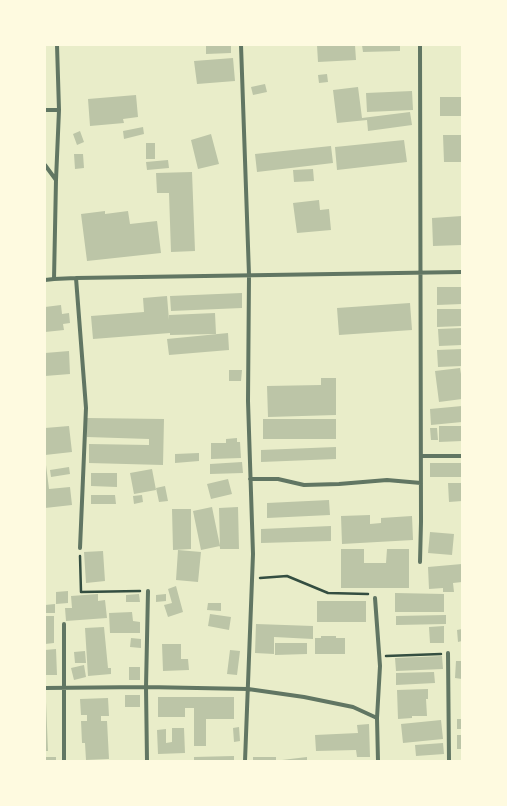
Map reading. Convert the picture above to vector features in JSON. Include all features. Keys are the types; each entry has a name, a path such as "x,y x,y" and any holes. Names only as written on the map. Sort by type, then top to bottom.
{"street":[{"path":"54,279 59,110 57,45"},
{"path":"241,45 249,275 248,402 253,554 244,761"},
{"path":"420,45 420,562"},
{"path":"45,110 59,110"},
{"path":"45,164 56,180"},
{"path":"45,280 76,278 462,272"},
{"path":"76,278 86,408 80,548"},
{"path":"421,456 462,456"},
{"path":"250,479 278,479 304,485 387,480 421,483"},
{"path":"147,761 146,687 148,591"},
{"path":"375,598 380,656 377,718 378,761"},
{"path":"64,624 64,761"},
{"path":"448,654 449,761"},
{"path":"45,688 146,687 248,689 304,697 353,707 377,718"}],"path":[{"path":"80,548 81,592 148,591"},
{"path":"252,579 287,576 328,593 368,594 375,598"},
{"path":"380,656 448,654"}],"building":[{"path":"206,45 231,45 231,53 206,54"},
{"path":"317,45 355,45 356,60 318,62"},
{"path":"362,45 400,45 400,51 363,52"},
{"path":"233,58 235,81 197,84 194,61"},
{"path":"327,74 328,82 319,83 318,75"},
{"path":"265,84 267,92 253,95 251,87"},
{"path":"358,87 362,118 410,112 412,125 368,131 367,120 337,123 333,90"},
{"path":"412,91 413,110 367,112 366,93"},
{"path":"136,95 138,117 123,119 124,123 90,126 88,99"},
{"path":"440,97 462,97 462,116 440,116"},
{"path":"143,127 144,134 124,139 123,131"},
{"path":"80,131 84,142 77,145 73,134"},
{"path":"211,134 219,164 198,169 191,140"},
{"path":"443,135 462,135 462,162 444,162"},
{"path":"404,140 407,162 337,170 335,147"},
{"path":"146,143 155,143 155,159 146,159"},
{"path":"331,146 333,163 257,172 255,154"},
{"path":"74,154 83,154 84,168 75,169"},
{"path":"168,160 169,168 147,170 146,162"},
{"path":"313,169 314,181 294,182 293,170"},
{"path":"192,172 195,251 171,252 169,193 157,193 156,173"},
{"path":"319,200 320,210 329,209 331,230 297,233 293,203"},
{"path":"105,211 105,214 128,211 130,224 157,221 161,253 87,261 81,214"},
{"path":"462,216 462,245 433,246 432,218"},
{"path":"437,287 462,287 462,304 437,305"},
{"path":"242,293 242,308 171,311 170,296"},
{"path":"167,296 169,320 169,315 215,313 216,334 170,335 170,333 93,339 91,316 144,312 143,298"},
{"path":"410,303 412,330 339,335 337,308"},
{"path":"61,305 62,314 69,313 70,323 63,324 64,330 45,332 45,307"},
{"path":"437,309 462,309 462,326 437,327"},
{"path":"462,328 462,345 439,346 438,329"},
{"path":"228,333 229,350 169,355 167,339"},
{"path":"462,349 462,366 438,367 437,350"},
{"path":"69,351 70,374 45,376 45,353"},
{"path":"460,368 462,374 462,399 439,402 435,371"},
{"path":"229,370 242,370 241,381 229,381"},
{"path":"321,378 336,378 336,415 268,417 267,386 321,385"},
{"path":"462,406 462,422 431,425 430,409"},
{"path":"87,418 164,419 163,465 89,463 89,444 149,445 149,439 87,437"},
{"path":"263,419 336,419 336,439 263,439"},
{"path":"69,426 72,452 45,455 45,428"},
{"path":"439,426 462,426 462,441 439,442"},
{"path":"430,428 437,428 438,440 431,440"},
{"path":"237,438 237,442 240,442 241,458 211,459 211,443 226,443 226,439"},
{"path":"336,447 336,459 261,462 261,450"},
{"path":"199,453 199,461 175,463 175,454"},
{"path":"242,462 243,473 210,474 210,464"},
{"path":"430,463 462,463 462,477 430,477"},
{"path":"45,465 49,489 70,487 72,505 45,508"},
{"path":"69,467 70,474 51,477 50,470"},
{"path":"152,469 156,490 134,494 130,473"},
{"path":"91,473 117,473 117,487 91,486"},
{"path":"228,479 232,494 211,499 207,484"},
{"path":"448,483 462,483 462,501 449,502"},
{"path":"165,486 168,501 159,502 156,488"},
{"path":"91,495 115,495 116,504 91,504"},
{"path":"142,495 143,502 134,504 133,496"},
{"path":"329,500 330,515 267,518 267,503"},
{"path":"212,507 220,546 201,550 193,511"},
{"path":"238,507 239,549 220,549 219,508"},
{"path":"172,509 191,509 191,549 173,550"},
{"path":"370,515 370,524 381,523 381,518 412,516 413,540 342,544 341,516"},
{"path":"331,526 331,541 261,543 261,529"},
{"path":"430,532 454,534 452,555 428,553"},
{"path":"341,549 364,549 364,563 386,563 387,549 409,549 409,588 341,588"},
{"path":"178,550 201,552 198,582 176,580"},
{"path":"103,551 105,581 86,583 84,552"},
{"path":"462,564 462,582 453,583 454,592 443,592 443,588 429,589 428,567"},
{"path":"176,586 183,612 168,617 164,605 172,603 168,589"},
{"path":"68,591 68,603 56,604 56,592"},
{"path":"395,593 444,594 444,612 395,612"},
{"path":"98,594 98,601 105,600 107,618 66,621 65,608 72,608 71,596"},
{"path":"139,594 140,602 126,602 126,595"},
{"path":"166,594 166,601 156,602 156,595"},
{"path":"317,601 366,601 366,622 317,622"},
{"path":"208,603 221,603 221,611 207,610"},
{"path":"55,604 55,613 45,613 45,605"},
{"path":"132,612 133,621 140,622 140,633 110,633 109,613"},
{"path":"210,614 231,617 229,630 208,626"},
{"path":"446,615 446,624 396,625 396,616"},
{"path":"45,616 54,616 54,643 45,644"},
{"path":"256,624 313,626 313,639 274,637 274,654 255,653"},
{"path":"444,626 444,643 430,643 429,627"},
{"path":"104,627 108,668 111,668 111,674 88,676 85,628"},
{"path":"462,629 462,641 458,642 457,630"},
{"path":"321,636 336,636 336,638 345,638 345,654 315,654 315,638 321,638"},
{"path":"131,638 141,639 141,648 130,647"},
{"path":"275,643 307,643 307,654 275,655"},
{"path":"162,644 181,644 181,659 188,659 189,670 163,671"},
{"path":"56,649 57,675 45,675 45,650"},
{"path":"230,650 240,651 237,675 227,674"},
{"path":"85,651 86,663 75,663 74,652"},
{"path":"442,656 443,669 396,671 395,658"},
{"path":"456,661 462,661 462,679 455,678"},
{"path":"84,665 86,677 74,680 71,668"},
{"path":"129,667 140,667 140,680 129,680"},
{"path":"434,672 435,683 396,685 396,673"},
{"path":"428,689 428,699 426,699 427,716 412,716 412,718 398,719 397,690"},
{"path":"125,695 140,695 140,707 125,707"},
{"path":"158,697 234,697 234,719 206,719 206,746 194,746 194,708 185,708 185,717 158,717"},
{"path":"108,698 109,716 101,716 101,721 107,721 109,759 86,760 85,743 82,743 81,721 87,721 87,715 81,715 80,699"},
{"path":"46,702 48,751 45,751"},
{"path":"457,719 462,719 462,729 457,729"},
{"path":"441,720 443,739 403,743 401,724"},
{"path":"369,724 370,757 357,757 356,750 316,751 315,735 358,733 357,725"},
{"path":"239,727 240,741 234,742 233,728"},
{"path":"172,728 184,728 185,753 158,754 157,730 166,729 166,743 172,742"},
{"path":"457,735 462,735 462,749 457,749"},
{"path":"443,743 444,754 416,756 415,745"},
{"path":"234,756 234,761 194,761 194,757"},
{"path":"45,757 56,757 56,761 45,761"},
{"path":"253,757 276,757 276,761 253,761"},
{"path":"307,757 307,761 282,761 282,760"}]}
